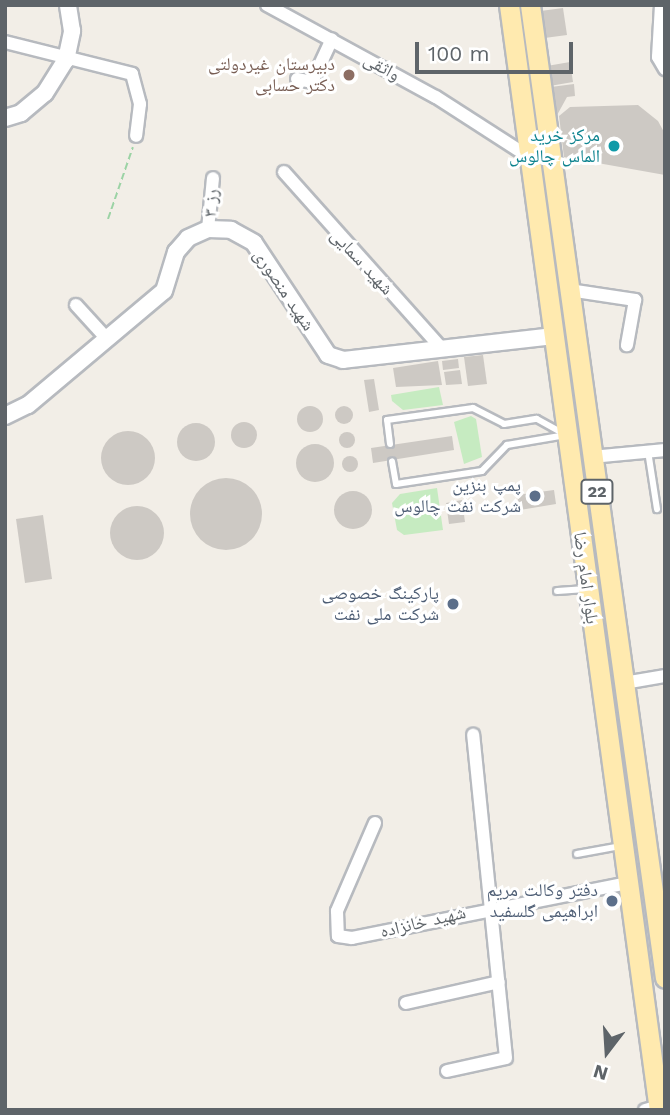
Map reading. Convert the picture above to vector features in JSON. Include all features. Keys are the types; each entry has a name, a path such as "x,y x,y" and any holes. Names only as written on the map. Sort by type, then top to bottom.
{"main road":[{"name":"بلوار امام رضا","path":"509,5 628,883 654,1109"},
{"name":"بلوار امام رضا","path":"530,5 665,978"},
{"path":"566,435 588,432"},
{"path":"588,589 610,586"}],"street":[{"path":"5,118 21,113 45,93 66,60 72,31 68,5"},
{"name":"واثقی","path":"267,5 332,39 529,157"},
{"path":"661,5 658,57 665,69"},
{"path":"297,79 312,82 332,39"},
{"path":"5,41 66,60 132,75 140,104 136,136"},
{"name":"شهید سمایی","path":"284,172 442,349"},
{"name":"رز ۳","path":"208,229 214,178"},
{"path":"5,415 28,405 164,291 176,252 188,237 208,229"},
{"name":"شهید منصوری","path":"208,229 231,230 254,243 328,355 343,360 553,336"},
{"path":"569,290 635,300 627,345"},
{"path":"76,305 107,338"},
{"path":"592,457 665,450"},
{"path":"624,683 665,676"},
{"path":"447,1071 506,1058 473,735"},
{"name":"شهید خانزاده","path":"375,823 337,911 338,936 352,938 490,906 628,883"},
{"path":"406,1003 499,982"}],"lane":[{"path":"390,444 387,420 473,408 505,424 537,419 566,435"},
{"path":"393,461 396,484 482,471 507,445 566,435"},
{"path":"648,451 657,509"},
{"path":"557,591 588,589"},
{"path":"577,853 623,845"}],"path":[{"path":"108,219 136,136"}],"green space":[{"path":"439,387 443,405 403,410 392,401 391,395"},
{"path":"471,416 476,419 482,457 464,464 454,422"},
{"path":"437,488 443,530 404,535 397,530 392,503 400,494"}],"building":[{"path":"563,8 567,35 537,39 533,12"},
{"path":"570,62 573,82 544,87 541,67"},
{"path":"574,84 575,96 567,97 556,117 547,118 543,88"},
{"name":"مرکز خرید الماس چالوس","path":"638,105 658,121 665,134 665,175 564,157 559,116 570,107"},
{"path":"483,355 487,384 468,386 464,357"},
{"path":"458,359 459,368 443,370 442,361"},
{"path":"438,361 442,385 396,387 393,368"},
{"path":"460,370 462,384 446,385 444,372"},
{"path":"374,379 379,410 369,412 364,380"},
{"path":"310,406 319,410 323,419 319,428 310,432 301,428 297,419 301,410"},
{"path":"340,406 348,406 353,415 351,422 340,424 335,419 335,411"},
{"path":"244,422 253,426 257,435 253,444 244,448 235,444 231,435 235,426"},
{"path":"196,423 209,429 215,442 209,455 196,461 183,455 177,442 183,429"},
{"path":"128,431 147,439 155,458 147,477 128,485 109,477 101,458 109,439"},
{"path":"347,432 353,434 353,446 347,448 341,446 339,440 341,434"},
{"path":"452,436 454,450 373,463 371,448"},
{"path":"315,444 329,449 334,463 329,477 315,482 301,477 296,463 301,449"},
{"path":"350,456 356,458 356,470 350,472 344,470 342,464 344,458"},
{"path":"226,478 246,484 256,494 262,514 256,534 246,544 226,550 206,544 196,534 190,514 196,494 206,484"},
{"path":"554,490 556,504 520,510 517,495"},
{"path":"353,491 367,496 372,510 367,524 353,529 339,524 334,510 339,496"},
{"path":"462,500 465,522 449,524 446,503"},
{"path":"137,506 156,514 164,533 156,552 137,560 118,552 110,533 118,514"},
{"path":"43,515 52,579 25,583 16,519"}],"place":[{"name":"دبیرستان غیردولتی دکتر حسابی","path":"349,75"},
{"name":"مرکز خرید الماس چالوس","path":"614,146"},
{"name":"پمپ بنزین شرکت نفت چالوس","path":"535,496"},
{"name":"پارکینگ خصوصی شرکت ملی نفت","path":"453,604"},
{"name":"دفتر وکالت مریم ابراهیمی گلسفید","path":"612,901"}]}
